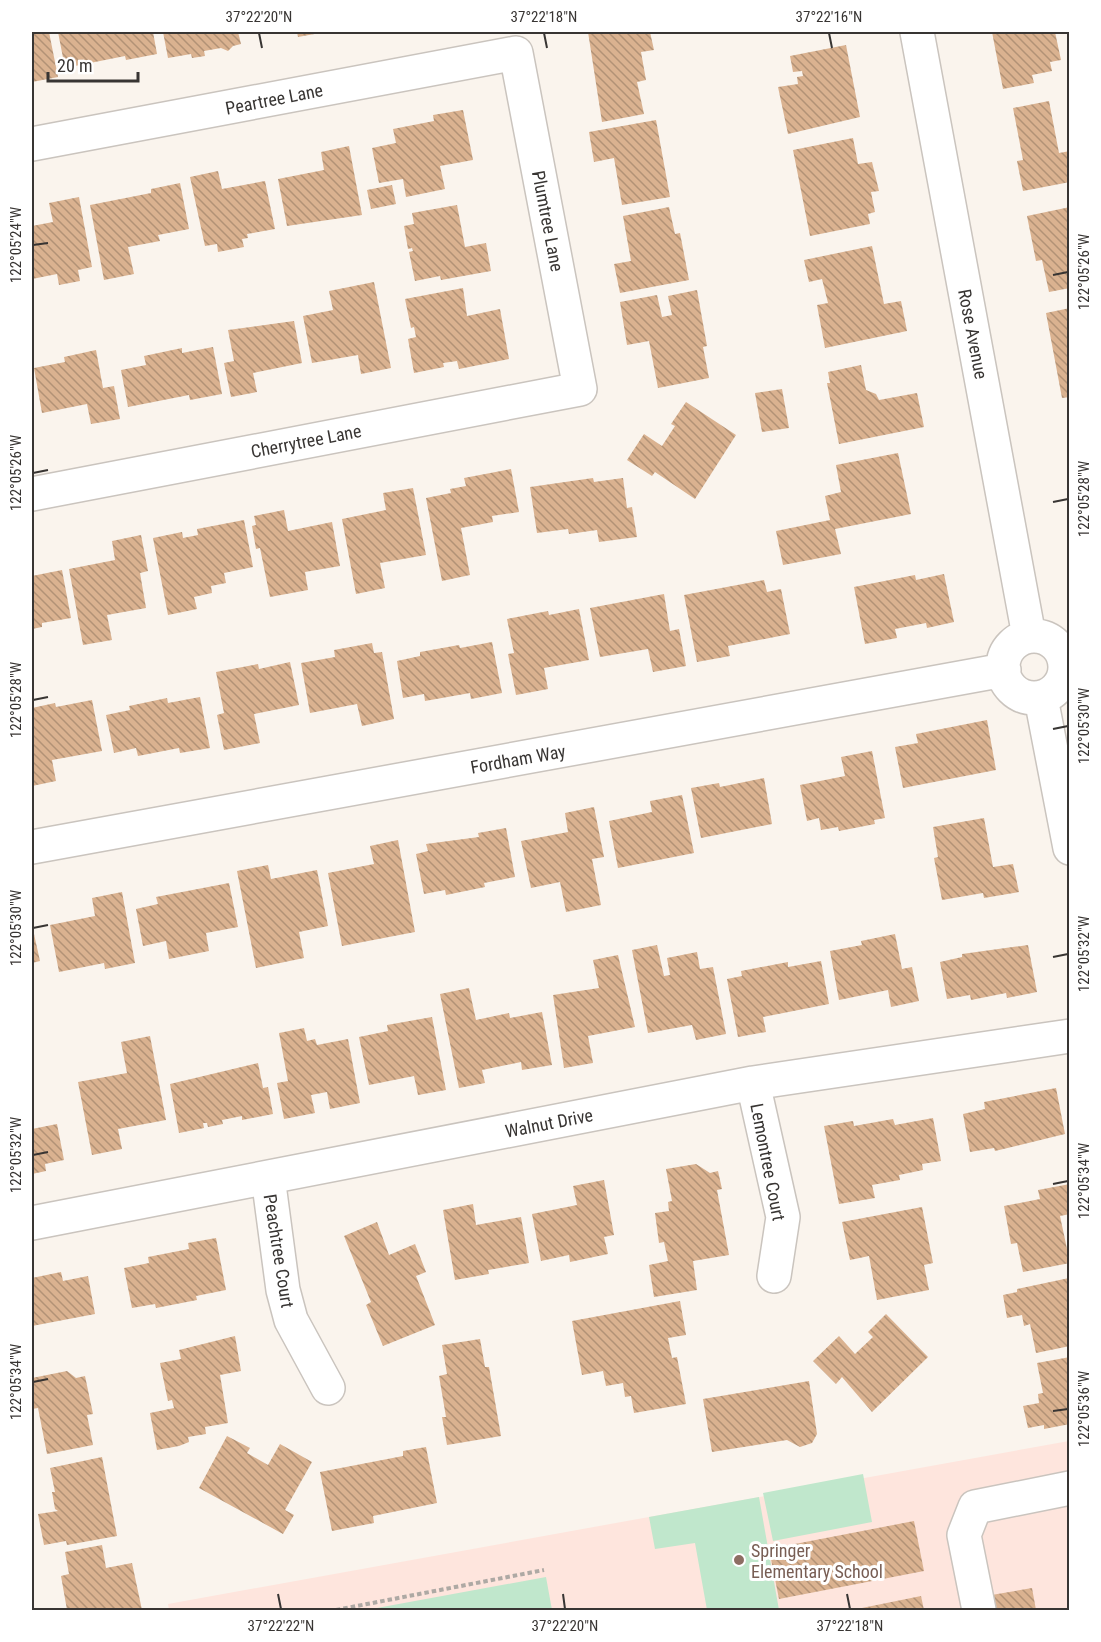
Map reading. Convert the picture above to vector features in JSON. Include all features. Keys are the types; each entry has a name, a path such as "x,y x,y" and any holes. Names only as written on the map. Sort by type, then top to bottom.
{"street":[{"name":"Rose Avenue","path":"917,32 1029,636"},
{"name":"Peartree Lane","path":"32,144 516,53"},
{"name":"Plumtree Lane","path":"516,53 580,389"},
{"name":"Cherrytree Lane","path":"32,494 580,389"},
{"path":"1029,636 1041,637 1052,642 1067,662 1060,685 1041,698 1028,698 1016,693 1007,682 1004,670 1004,658 1010,648 1029,636"},
{"name":"Fordham Way","path":"32,847 1004,670"},
{"path":"1041,698 1070,848"},
{"name":"Walnut Drive","path":"32,1223 753,1083 1070,1036"},
{"name":"Lemontree Court","path":"753,1083 783,1217 774,1276"},
{"name":"Peachtree Court","path":"268,1177 283,1290 291,1320 328,1388"},
{"path":"979,1611 964,1535 975,1508 1070,1488"}],"path":[{"path":"336,1611 544,1570"}],"shaded area":[{"name":"Springer Elementary School","path":"1069,1441 1069,1610 169,1610 168,1604"}],"green space":[{"path":"863,1474 872,1522 773,1541 763,1493"},
{"path":"759,1497 779,1610 707,1610 695,1543 655,1549 649,1517"},
{"path":"546,1577 552,1610 366,1610"}],"building":[{"path":"32,32 49,32 58,77 32,82"},
{"path":"58,32 153,32 157,54 126,60 125,56 65,68"},
{"path":"163,32 238,32 241,44 233,46 228,51 221,48 204,51 205,56 192,58 191,54 168,58"},
{"path":"297,32 320,32 320,33 298,37"},
{"path":"588,32 650,32 654,50 641,52 646,80 637,82 644,114 602,122"},
{"path":"992,32 1055,32 1061,60 1050,62 1052,71 1032,75 1034,83 1003,89"},
{"path":"846,45 860,117 788,134 778,87 798,84 797,77 803,76 802,71 793,72 790,56"},
{"path":"1049,101 1059,153 1070,151 1070,182 1023,191 1017,161 1023,160 1013,108"},
{"path":"463,110 473,160 440,166 445,189 406,197 403,179 379,183 372,148 396,143 393,129 434,121 433,115"},
{"path":"656,120 670,197 622,205 614,158 594,162 589,132"},
{"path":"853,138 858,164 872,162 879,191 871,192 875,212 868,214 870,224 810,236 793,150"},
{"path":"349,146 362,215 287,226 278,179 324,170 321,152"},
{"path":"218,171 222,189 265,181 275,229 247,234 248,238 242,239 244,247 218,252 217,244 205,246 190,177"},
{"path":"180,183 189,229 158,235 160,241 128,247 134,274 104,280 90,205 151,193 151,189"},
{"path":"392,185 396,204 371,209 367,190"},
{"path":"79,197 92,267 78,270 80,281 59,285 57,274 32,279 32,226 53,222 49,203"},
{"path":"457,205 465,247 486,243 491,271 441,280 440,276 415,281 409,252 413,251 412,248 408,249 404,226 414,224 412,213"},
{"path":"669,207 675,234 680,233 689,280 620,293 614,264 631,261 623,216"},
{"path":"1070,207 1070,288 1049,292 1042,260 1036,261 1027,216"},
{"path":"872,246 884,304 901,301 907,331 825,348 817,305 828,303 822,279 809,282 804,260"},
{"path":"374,282 391,368 361,374 358,355 312,363 303,316 333,310 329,291"},
{"path":"463,288 467,316 500,309 509,359 459,369 457,361 443,363 444,367 414,373 408,339 416,337 414,327 411,328 405,299"},
{"path":"697,290 707,346 703,347 709,378 658,388 649,341 627,345 620,302 657,295 662,317 672,315 668,296"},
{"path":"1070,308 1070,397 1062,398 1046,313"},
{"path":"294,321 302,363 253,373 257,392 231,397 224,363 234,361 228,330"},
{"path":"213,347 222,394 190,400 189,395 128,407 121,370 146,365 144,356 182,348 182,353"},
{"path":"96,350 103,388 114,386 120,419 91,424 87,404 42,413 34,368 65,362 64,357"},
{"path":"861,365 866,390 876,394 879,400 917,393 924,427 839,444 827,383 830,383 828,372"},
{"path":"782,389 789,428 762,432 755,393"},
{"path":"686,402 736,435 695,499 655,472 652,476 627,460 644,434 662,446 675,426 671,424"},
{"path":"898,453 911,514 835,529 841,554 783,565 776,531 830,520 825,496 841,492 836,465"},
{"path":"511,469 519,512 492,516 493,522 461,528 470,575 442,581 426,498 451,493 450,489 466,486 464,478"},
{"path":"593,478 594,482 623,478 627,508 632,507 637,537 599,542 597,530 569,534 568,529 537,533 530,487"},
{"path":"413,488 426,555 380,563 385,588 356,594 342,519 386,510 383,493"},
{"path":"284,510 288,531 332,522 340,566 305,572 308,590 270,597 260,548 256,549 252,526 256,525 254,516"},
{"path":"244,520 253,567 224,573 226,583 211,586 212,593 194,597 197,609 168,615 153,538 182,532 183,538 198,535 197,529"},
{"path":"141,535 148,571 140,573 146,608 107,615 112,640 83,645 69,569 115,560 112,541"},
{"path":"62,570 71,618 42,623 42,627 32,629 32,576"},
{"path":"944,574 954,622 927,628 926,623 895,629 897,638 865,644 854,587 915,575 916,580"},
{"path":"764,580 767,592 781,589 790,634 728,646 730,656 697,662 684,595"},
{"path":"664,594 670,631 679,629 686,666 653,672 648,649 600,657 590,608"},
{"path":"579,609 589,660 544,668 548,689 516,695 508,654 514,653 507,619 548,611 549,615"},
{"path":"492,642 502,693 471,699 470,693 425,701 424,694 403,698 397,661 420,656 420,652"},
{"path":"372,643 374,653 382,652 394,719 362,726 357,704 310,713 301,663 335,657 334,650"},
{"path":"290,662 299,705 254,714 260,743 224,750 217,715 224,713 216,672 258,664 259,669"},
{"path":"200,697 210,748 180,753 179,748 138,756 136,748 114,753 106,715 130,710 129,706 167,698 168,703"},
{"path":"92,700 102,751 52,760 56,781 32,786 32,708 55,703 56,707"},
{"path":"987,720 996,770 903,788 895,747 918,743 916,734"},
{"path":"872,751 885,818 874,820 875,824 839,831 838,827 821,830 819,818 807,821 800,785 845,776 841,757"},
{"path":"764,778 772,824 701,838 691,788 719,783 720,787"},
{"path":"682,795 694,853 618,868 609,821 652,812 650,801"},
{"path":"594,807 604,857 592,859 601,905 566,912 560,882 531,888 521,841 568,832 565,813"},
{"path":"984,818 993,867 1013,864 1019,892 984,898 983,893 942,900 934,858 938,857 933,827"},
{"path":"506,828 515,877 484,883 485,887 446,895 445,890 424,894 416,854 428,851 426,844 479,837 478,833"},
{"path":"398,840 415,932 342,946 328,873 374,864 370,846"},
{"path":"268,865 271,879 317,870 328,926 299,932 304,958 256,968 237,871"},
{"path":"229,883 238,927 206,933 209,951 169,959 166,941 143,946 136,909 158,904 156,897"},
{"path":"122,892 135,963 105,969 104,963 59,972 50,925 95,916 92,898"},
{"path":"32,925 40,961 32,963"},
{"path":"895,934 902,969 912,967 919,1001 891,1007 888,990 839,1000 830,951 862,945 861,941"},
{"path":"657,945 664,976 670,975 667,958 697,952 700,969 713,967 726,1034 696,1040 692,1025 648,1033 632,950"},
{"path":"1028,945 1037,992 1007,998 1006,993 971,1000 970,995 947,999 940,962 962,957 962,954"},
{"path":"618,955 635,1027 588,1036 593,1063 564,1068 553,995 599,988 593,960"},
{"path":"821,961 829,1004 763,1017 766,1032 738,1037 727,979 742,976 741,971 788,962 788,967"},
{"path":"469,988 476,1020 509,1013 510,1018 542,1012 552,1065 522,1070 521,1062 482,1070 485,1083 459,1088 440,994"},
{"path":"432,1017 446,1090 418,1095 414,1076 369,1085 359,1037 388,1031 387,1025"},
{"path":"304,1028 307,1041 315,1039 317,1045 348,1039 360,1103 330,1109 327,1092 311,1095 315,1113 284,1119 277,1083 288,1081 279,1033"},
{"path":"150,1036 166,1120 118,1129 122,1149 92,1155 78,1082 127,1073 121,1042"},
{"path":"258,1063 263,1088 268,1087 273,1114 242,1120 242,1116 222,1120 223,1124 208,1127 207,1123 203,1123 204,1128 179,1133 170,1084"},
{"path":"1056,1088 1065,1134 995,1151 994,1148 970,1152 963,1114 985,1109 984,1102"},
{"path":"933,1118 941,1161 922,1164 923,1170 899,1175 900,1180 872,1185 875,1198 839,1204 824,1126 853,1121 854,1126 893,1119 895,1125"},
{"path":"57,1124 64,1160 45,1164 46,1171 32,1174 32,1129"},
{"path":"696,1164 710,1173 718,1171 722,1189 717,1190 729,1255 693,1261 697,1290 654,1297 649,1265 668,1261 664,1242 659,1243 655,1213 669,1211 668,1202 672,1201 666,1169"},
{"path":"604,1180 614,1235 604,1237 608,1254 570,1262 569,1255 541,1261 532,1214 577,1205 573,1186"},
{"path":"1070,1184 1070,1214 1060,1216 1070,1263 1023,1272 1017,1243 1011,1244 1004,1206 1040,1199 1038,1190"},
{"path":"473,1204 476,1225 521,1217 529,1263 488,1270 489,1274 455,1280 443,1210"},
{"path":"922,1207 933,1263 924,1265 929,1290 877,1300 869,1256 850,1260 842,1222"},
{"path":"377,1222 389,1255 415,1244 426,1272 416,1276 435,1325 383,1346 366,1305 371,1302 344,1236"},
{"path":"216,1238 226,1290 196,1296 197,1300 156,1308 155,1304 132,1308 124,1268 149,1263 148,1257 189,1249 188,1243"},
{"path":"61,1272 63,1281 88,1276 95,1314 32,1326 32,1278"},
{"path":"1069,1278 1070,1346 1036,1353 1030,1324 1024,1326 1022,1315 1007,1318 1003,1295 1017,1292 1017,1289"},
{"path":"680,1301 686,1335 668,1338 672,1358 677,1357 686,1404 634,1413 631,1396 625,1397 623,1383 606,1386 603,1371 582,1375 572,1321"},
{"path":"886,1314 928,1357 872,1412 842,1377 836,1384 813,1361 839,1336 855,1354 873,1337 868,1332"},
{"path":"235,1336 241,1371 220,1375 228,1423 205,1427 206,1434 188,1437 189,1442 179,1446 157,1450 150,1413 174,1408 172,1400 168,1401 160,1363 181,1359 179,1350"},
{"path":"480,1339 485,1367 489,1367 501,1436 447,1445 442,1417 446,1417 439,1376 447,1374 442,1345"},
{"path":"1070,1357 1070,1424 1044,1429 1044,1425 1028,1428 1023,1406 1039,1403 1038,1394 1043,1393 1037,1363"},
{"path":"67,1371 76,1378 85,1376 93,1414 87,1415 93,1445 47,1454 38,1408 32,1409 32,1378"},
{"path":"809,1381 817,1434 812,1443 800,1447 787,1440 712,1452 703,1399"},
{"path":"227,1436 250,1448 247,1453 268,1465 280,1444 312,1462 285,1510 294,1515 283,1534 199,1488"},
{"path":"426,1447 437,1503 373,1516 374,1523 332,1531 320,1472 403,1456 403,1451"},
{"path":"102,1457 117,1536 67,1545 66,1541 44,1545 38,1514 58,1511 55,1509 52,1492 55,1492 50,1468"},
{"path":"914,1521 924,1571 779,1599 769,1549"},
{"path":"102,1545 106,1568 132,1563 142,1610 67,1610 61,1576 69,1574 65,1552"},
{"path":"1032,1588 1036,1610 983,1610 980,1597"},
{"path":"921,1596 924,1610 857,1610 857,1609"}],"place":[{"name":"Springer Elementary School","path":"739,1560"}]}
